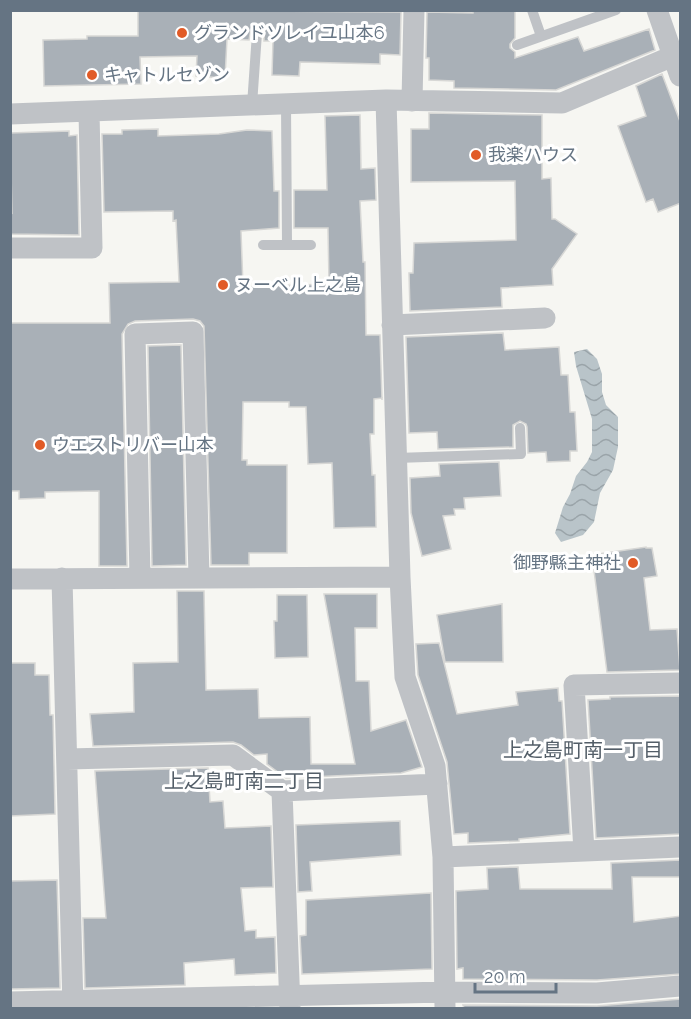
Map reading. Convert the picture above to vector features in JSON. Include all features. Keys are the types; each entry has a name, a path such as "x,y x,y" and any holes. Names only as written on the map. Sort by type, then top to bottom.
{"street":[{"path":"412,100 414,10"},
{"path":"10,114 386,100 562,104 677,66 657,10"},
{"path":"386,100 405,677 435,766 443,857 445,1000"},
{"path":"10,248 92,248 89,112"},
{"path":"392,325 545,318"},
{"path":"140,578 135,334 193,332 199,578"},
{"path":"10,579 400,577"},
{"path":"62,578 73,1004"},
{"path":"584,851 574,685 681,683"},
{"path":"67,759 233,755 282,791 437,784"},
{"path":"282,791 290,1002"},
{"path":"443,857 681,847"},
{"path":"10,1002 73,1004 445,1000 598,1001 681,986"}],"lane":[{"path":"532,10 541,36"},
{"path":"517,45 615,10"},
{"path":"252,105 256,33"},
{"path":"286,104 287,244"},
{"path":"263,245 311,245"},
{"path":"396,458 521,454 520,428"}],"water":[{"path":"587,349 597,359 602,374 602,392 606,405 618,417 618,447 613,470 600,493 594,522 583,535 561,542 555,533 563,507 576,476 592,452 592,419 574,352"}],"building":[{"path":"138,10 401,12 400,55 380,54 380,64 300,62 299,76 272,75 273,41 264,41 264,30 257,26 251,29 249,40 227,39 225,78 196,76 197,56 140,57 141,84 44,86 43,40 87,39 87,36 138,36"},
{"path":"473,10 515,10 515,38 510,48 515,52 515,58 578,37 584,51 649,29 655,50 556,90 454,88 454,81 429,80 429,58 426,58 427,12 473,13"},
{"path":"662,74 681,124 681,203 658,212 653,199 646,202 618,126 646,116 636,86"},
{"path":"429,113 542,115 542,179 551,178 552,219 577,234 552,269 553,285 501,288 502,307 410,311 409,273 413,273 414,243 516,240 515,181 411,182 411,129 429,129"},
{"path":"360,115 361,169 375,168 376,200 360,201 363,262 365,262 366,335 380,335 382,398 374,399 374,434 370,434 372,475 375,475 376,527 334,528 332,463 308,464 306,407 289,407 289,402 243,402 242,460 247,460 247,465 287,465 287,553 249,553 249,565 211,565 204,326 200,321 193,319 135,321 128,324 122,334 127,566 99,566 99,491 45,492 45,498 19,499 19,491 10,491 10,323 110,323 109,283 179,282 176,220 173,221 173,211 104,212 102,134 122,134 122,130 158,129 158,136 219,134 247,130 272,131 274,191 279,191 279,228 241,231 243,287 329,284 328,228 294,228 294,190 327,190 325,116"},
{"path":"69,131 69,136 77,135 79,235 10,234 10,212 12,213 10,133"},
{"path":"503,333 505,350 559,347 561,375 568,375 570,412 575,412 577,451 570,451 570,461 547,462 546,452 528,453 527,427 520,421 513,425 513,447 438,449 437,432 409,433 406,337"},
{"path":"181,345 186,565 152,566 148,346"},
{"path":"499,462 501,496 464,498 465,509 454,509 455,515 443,516 451,549 422,556 411,513 410,478 440,476 439,464"},
{"path":"652,548 657,576 644,578 650,630 677,629 680,670 607,672 592,555"},
{"path":"177,591 204,591 206,690 258,689 259,718 310,717 311,764 355,764 324,594 377,594 377,628 355,628 356,681 369,681 371,731 406,720 422,767 401,773 286,778 267,764 267,754 254,755 233,742 93,746 90,714 134,712 133,663 178,662"},
{"path":"277,595 307,595 308,657 275,658 274,621 277,621"},
{"path":"502,604 503,662 445,662 437,615"},
{"path":"439,643 457,714 518,705 516,692 558,688 559,701 562,701 570,834 519,839 519,841 468,843 468,833 454,834 447,762 418,675 416,644"},
{"path":"10,663 35,663 35,675 49,675 50,715 53,715 55,814 10,816"},
{"path":"681,696 681,834 596,838 588,700 610,699 610,697"},
{"path":"208,768 210,802 223,801 225,828 271,826 273,887 241,888 245,931 256,930 256,938 275,937 276,973 235,975 234,959 184,963 185,985 85,988 83,918 106,918 95,771"},
{"path":"400,821 401,855 310,862 312,891 298,892 296,825"},
{"path":"681,860 681,877 632,877 634,922 681,916 681,974 597,980 463,979 463,968 457,969 456,891 488,889 487,868 518,867 520,889 612,889 611,863"},
{"path":"57,880 60,988 10,989 10,881"},
{"path":"431,893 432,969 302,974 300,936 306,935 306,900"},
{"path":"681,999 681,1008 464,1008 463,1005 597,1006"}],"place":[{"name":"グランドソレイユ山本6","path":"182,33"},
{"name":"キャトルセゾン","path":"92,75"},
{"name":"我楽ハウス","path":"476,155"},
{"name":"ヌーベル上之島","path":"223,285"},
{"name":"ウエストリバー山本","path":"40,445"},
{"name":"御野縣主神社","path":"633,563"}],"district":[{"name":"上之島町南一丁目","path":"583,750"},
{"name":"上之島町南二丁目","path":"244,781"}]}
